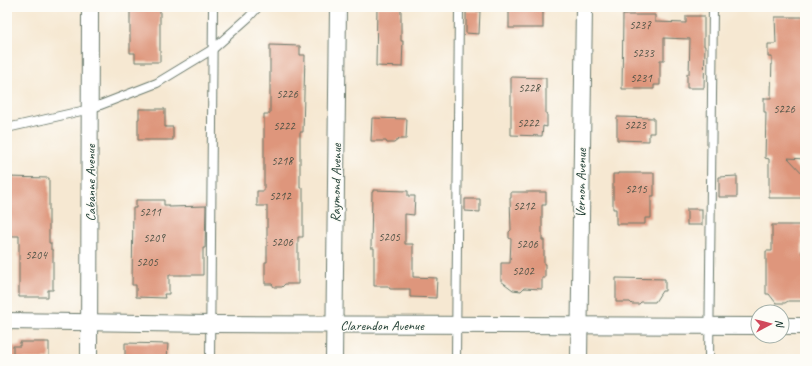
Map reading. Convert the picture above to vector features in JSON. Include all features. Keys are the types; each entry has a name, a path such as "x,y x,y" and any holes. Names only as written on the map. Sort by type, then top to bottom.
{"street":[{"name":"Cabanne Avenue","path":"89,359 90,7"},
{"name":"Raymond Avenue","path":"334,359 338,7"},
{"name":"Vernon Avenue","path":"579,359 584,7"},
{"name":"Clarendon Avenue","path":"7,321 334,325 457,324 579,326 750,326"},
{"path":"790,326 805,326"}],"lane":[{"path":"210,359 213,7"},
{"path":"7,128 90,110 157,83 213,49 258,7"},
{"path":"456,359 459,7"},
{"path":"709,359 713,7"}],"building":[{"path":"130,7 160,7 160,62 135,62 135,53 130,53"},
{"path":"377,7 401,7 401,41 403,41 402,67 376,66"},
{"path":"509,7 543,7 543,28 509,28"},
{"path":"466,11 480,11 479,34 466,33"},
{"path":"623,15 655,15 655,22 686,23 686,16 704,16 704,88 687,88 690,39 664,38 664,60 660,60 660,85 654,85 654,89 622,89"},
{"path":"775,17 804,17 805,159 788,158 805,176 805,198 769,198 769,159 765,158 766,112 764,112 764,98 771,98 772,57 768,57 768,44 776,44"},
{"path":"270,45 300,46 300,55 305,55 303,132 300,132 300,188 303,188 303,237 298,237 298,284 285,284 282,287 274,287 272,284 265,284 265,262 267,262 267,206 257,206 257,191 264,191 264,114 270,114"},
{"path":"511,77 546,78 547,127 543,126 542,136 511,135"},
{"path":"139,109 165,109 165,127 173,127 173,140 138,140"},
{"path":"617,117 654,118 654,133 649,133 649,141 617,140"},
{"path":"372,118 407,119 406,139 399,139 394,143 387,143 386,141 371,141"},
{"path":"654,173 654,196 651,196 651,218 645,218 645,224 616,224 616,209 613,209 613,174"},
{"path":"737,176 737,197 719,197 719,177"},
{"path":"7,177 49,178 49,243 51,243 51,250 53,250 53,290 48,290 48,297 19,297 19,236 7,236"},
{"path":"373,190 408,191 408,196 415,196 414,215 405,214 405,244 413,244 413,277 437,278 436,298 410,297 410,289 390,289 388,286 374,286 374,248 371,248"},
{"path":"511,192 546,192 546,205 542,205 542,240 544,240 545,278 542,278 542,289 524,288 521,291 513,290 501,281 501,263 510,263 511,239 509,238 509,232 511,230"},
{"path":"465,199 480,199 480,212 465,211"},
{"path":"136,200 164,200 164,205 169,205 169,207 206,206 203,275 169,275 169,294 164,294 165,298 136,297 136,285 132,285 133,208 136,208"},
{"path":"687,209 702,209 702,225 687,225"},
{"path":"772,225 802,225 802,254 805,254 805,291 803,290 803,301 776,303 769,294 766,294 766,251 772,251"},
{"path":"616,278 665,279 665,291 662,291 655,302 641,302 639,304 632,304 630,302 616,302"},
{"path":"20,342 49,342 49,359 13,359 13,346 20,346"},
{"path":"125,343 168,344 167,359 125,359"}]}
